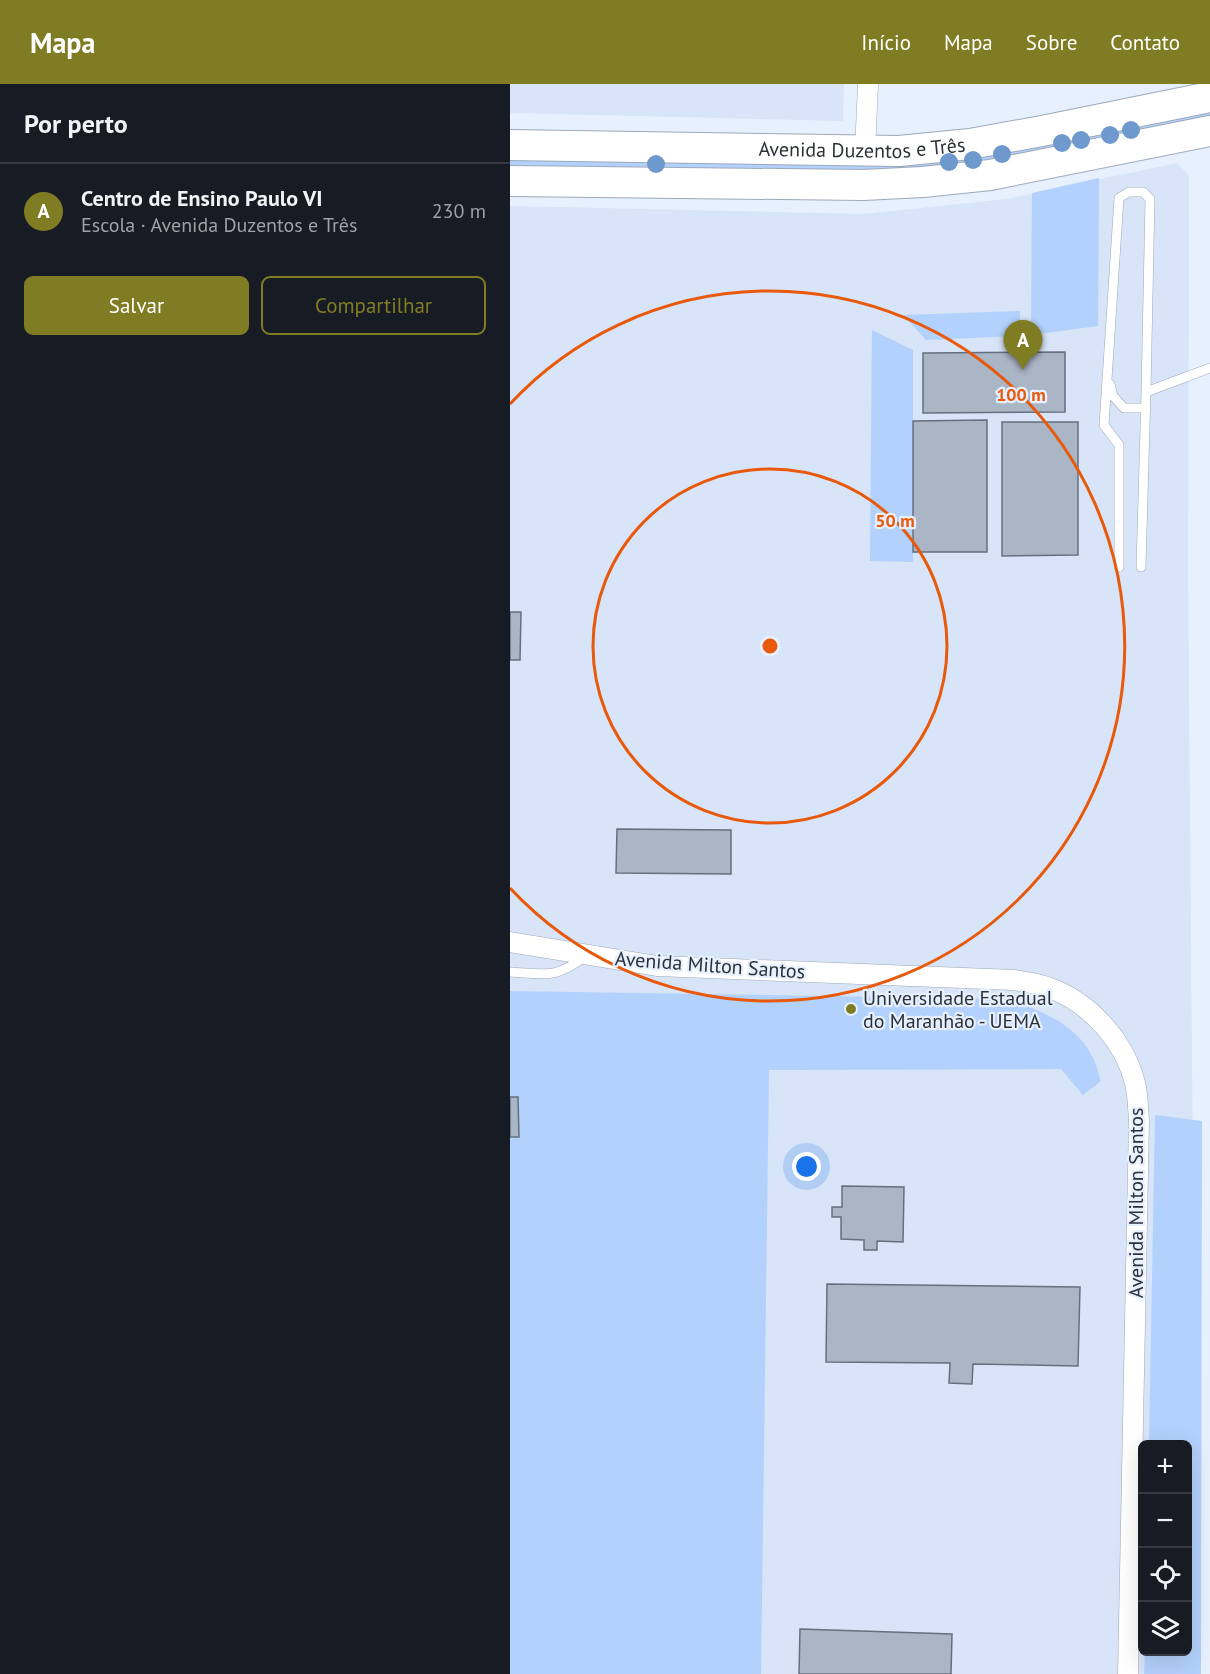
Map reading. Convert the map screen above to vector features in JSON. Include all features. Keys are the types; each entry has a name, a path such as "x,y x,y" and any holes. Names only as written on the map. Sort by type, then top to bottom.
{"main road":[{"name":"Avenida Duzentos e Três","path":"510,145 865,152 908,150 970,144 1210,98"},
{"name":"Avenida Duzentos e Três","path":"510,181 863,185 923,182 990,174 1210,131"}],"street":[{"path":"865,152 868,84"},
{"name":"Avenida Milton Santos","path":"510,942 657,966 1014,980 1035,984 1069,997 1096,1018 1110,1033 1131,1070 1136,1085 1139,1120 1128,1674"}],"lane":[{"path":"1119,567 1119,445 1104,425 1107,376 1119,198 1128,192 1143,192 1150,199 1150,208 1141,567"},
{"path":"1146,392 1210,368"},
{"path":"1107,376 1113,396 1124,408 1145,408"},
{"path":"510,972 552,974 571,967 586,956"}],"shaded area":[{"path":"510,84 844,84 843,121 510,113"},
{"path":"1210,111 1210,118 990,162 865,172 510,168 510,159 772,162"},
{"name":"Universidade Estadual do Maranhão - UEMA","path":"1177,163 1189,175 1188,573 1197,1674 510,1674 510,206 863,214 1007,199"},
{"path":"1099,178 1098,326 1031,335 1032,193"},
{"path":"1020,311 1020,336 926,340 903,315"},
{"path":"872,330 913,350 913,562 870,561"},
{"path":"510,991 1009,999 1033,1008 1068,1028 1086,1046 1096,1064 1101,1081 1083,1095 1061,1069 769,1070 761,1674 510,1674"},
{"path":"1155,1115 1202,1121 1201,1674 1144,1674 1145,1656 1192,1656 1192,1440 1149,1440"}],"building":[{"path":"1065,352 1065,412 923,413 923,353"},
{"path":"987,420 987,552 913,552 913,421"},
{"path":"1002,422 1078,422 1078,555 1002,556"},
{"path":"510,612 521,612 520,660 510,660"},
{"path":"617,829 731,830 731,874 616,873"},
{"path":"510,1097 518,1097 519,1137 510,1137"},
{"path":"842,1186 904,1187 903,1242 877,1241 877,1250 864,1250 864,1240 841,1239 841,1217 832,1217 832,1207 842,1207"},
{"path":"827,1284 1080,1287 1078,1366 973,1364 972,1384 949,1383 950,1363 826,1362"},
{"path":"800,1629 952,1634 951,1674 799,1674"}],"place":[{"name":"Centro de Ensino Paulo VI","path":"1023,370"},
{"name":"Universidade Estadual do Maranhão - UEMA","path":"851,1009"}]}
